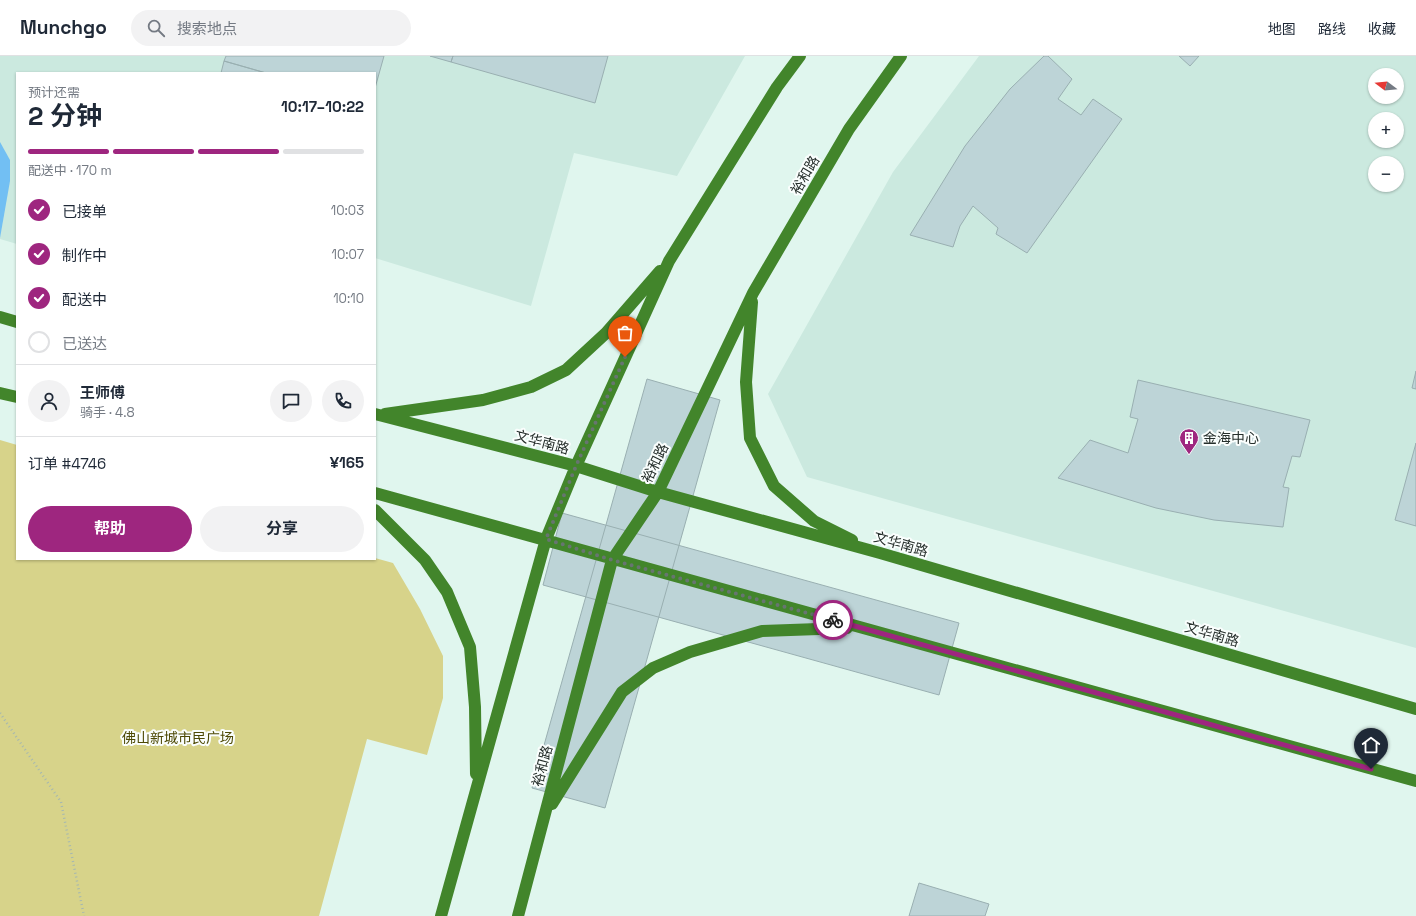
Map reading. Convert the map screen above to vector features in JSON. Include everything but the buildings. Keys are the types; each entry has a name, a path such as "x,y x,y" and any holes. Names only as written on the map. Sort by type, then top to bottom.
{"main road":[{"path":"441,916 546,539 576,466 669,261 777,86 800,56"},
{"name":"裕和路","path":"518,916 612,560 658,492 753,292 849,129 901,56"},
{"path":"377,414 483,400 531,387 566,370 606,333 669,261"},
{"path":"753,292 746,382 750,438 774,486 814,521 880,553"},
{"path":"0,317 16,322"},
{"path":"0,393 16,397"},
{"name":"文华南路","path":"377,414 576,466 658,492 880,553 1416,710"},
{"path":"376,493 546,539 612,560 1416,781"},
{"path":"376,511 425,560 447,592 470,646 476,707 476,789"},
{"path":"545,815 622,692 653,668 690,652 762,631 859,627"}],"path":[{"path":"0,712 62,802 84,916"}],"shaded area":[{"path":"0,56 745,56 677,176 574,153 531,306 376,258 376,72 16,72 16,244 0,239"},
{"path":"979,56 1416,56 1416,648 807,477 768,394 893,172"}],"green space":[{"name":"佛山新城市民广场","path":"0,440 16,445 16,560 376,560 376,558 393,563 420,609 443,656 443,698 427,755 367,739 319,916 0,916"}],"water":[{"path":"0,142 10,160 10,181 0,238"}],"way so far":[{"path":"625,357 576,466 546,539 612,560 833,620"}],"place":[{"name":"金海中心","path":"1189,455"}],"route":[{"path":"833,620 1371,769"}]}
